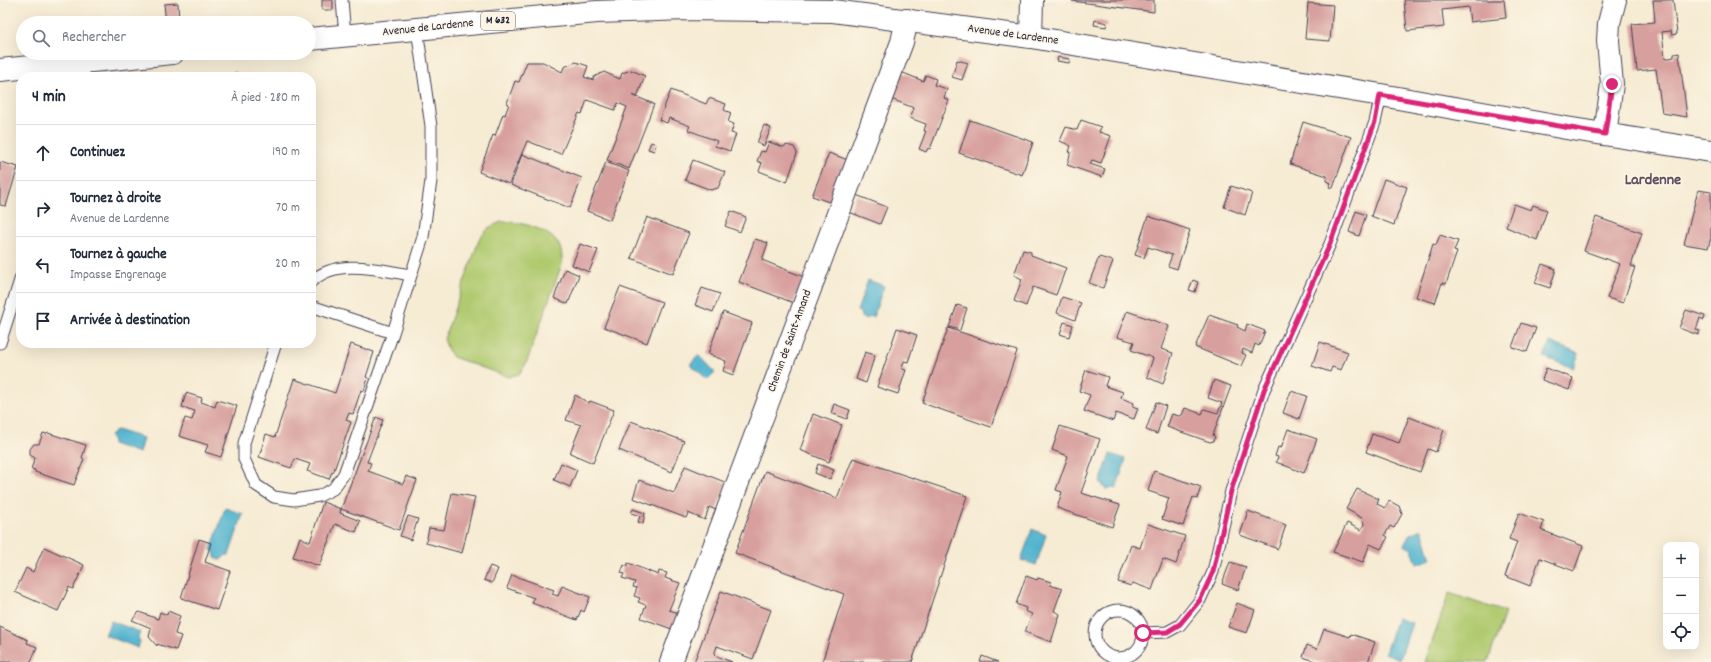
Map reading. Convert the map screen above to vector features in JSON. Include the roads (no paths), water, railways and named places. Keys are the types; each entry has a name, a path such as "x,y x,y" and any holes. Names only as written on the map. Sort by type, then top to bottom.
{"main road":[{"path":"1031,37 1032,0"},
{"path":"1605,134 1612,84 1608,40 1609,23 1615,0"},
{"name":"Avenue de Lardenne","path":"316,38 578,13 687,9 834,11 1031,37 1711,152"},
{"name":"Chemin de Saint-Amand","path":"671,662 896,57 907,20"},
{"path":"0,70 84,70 136,60"}],"lane":[{"path":"342,0 345,36"},
{"path":"274,348 244,443 244,459 256,485 274,497 294,500 319,496 332,490 344,474 393,333 423,237 430,180 431,126 417,29"},
{"path":"1143,633 1167,632 1180,624 1200,600 1213,572 1231,491 1264,390 1330,244 1375,122 1380,95"},
{"path":"316,278 328,270 362,266 411,275"},
{"path":"0,343 16,293"},
{"path":"316,308 393,333"},
{"path":"1118,610 1130,612 1137,618 1142,625 1143,633 1142,642 1132,655 1115,659 1100,651 1094,635 1095,626 1099,619 1105,613 1118,610"}],"water":[{"path":"868,280 884,286 873,317 871,316 866,319 861,317 860,312 857,311"},
{"path":"1550,342 1579,354 1573,368 1544,357"},
{"path":"699,355 715,372 707,380 690,364"},
{"path":"117,430 143,438 139,453 112,444 113,441 110,436"},
{"path":"1110,454 1126,459 1116,489 1113,488 1107,490 1103,487 1103,484 1100,483"},
{"path":"225,508 243,514 229,555 226,555 222,559 218,559 215,557 214,551 211,550"},
{"path":"1032,529 1046,535 1036,565 1021,560"},
{"path":"1422,529 1431,559 1417,564 1412,549 1404,545 1410,534"},
{"path":"1397,618 1412,623 1400,659 1385,653"},
{"path":"111,621 140,632 138,638 140,641 138,648 105,635"}],"district":[{"name":"Lardenne","path":"1653,180"}]}
